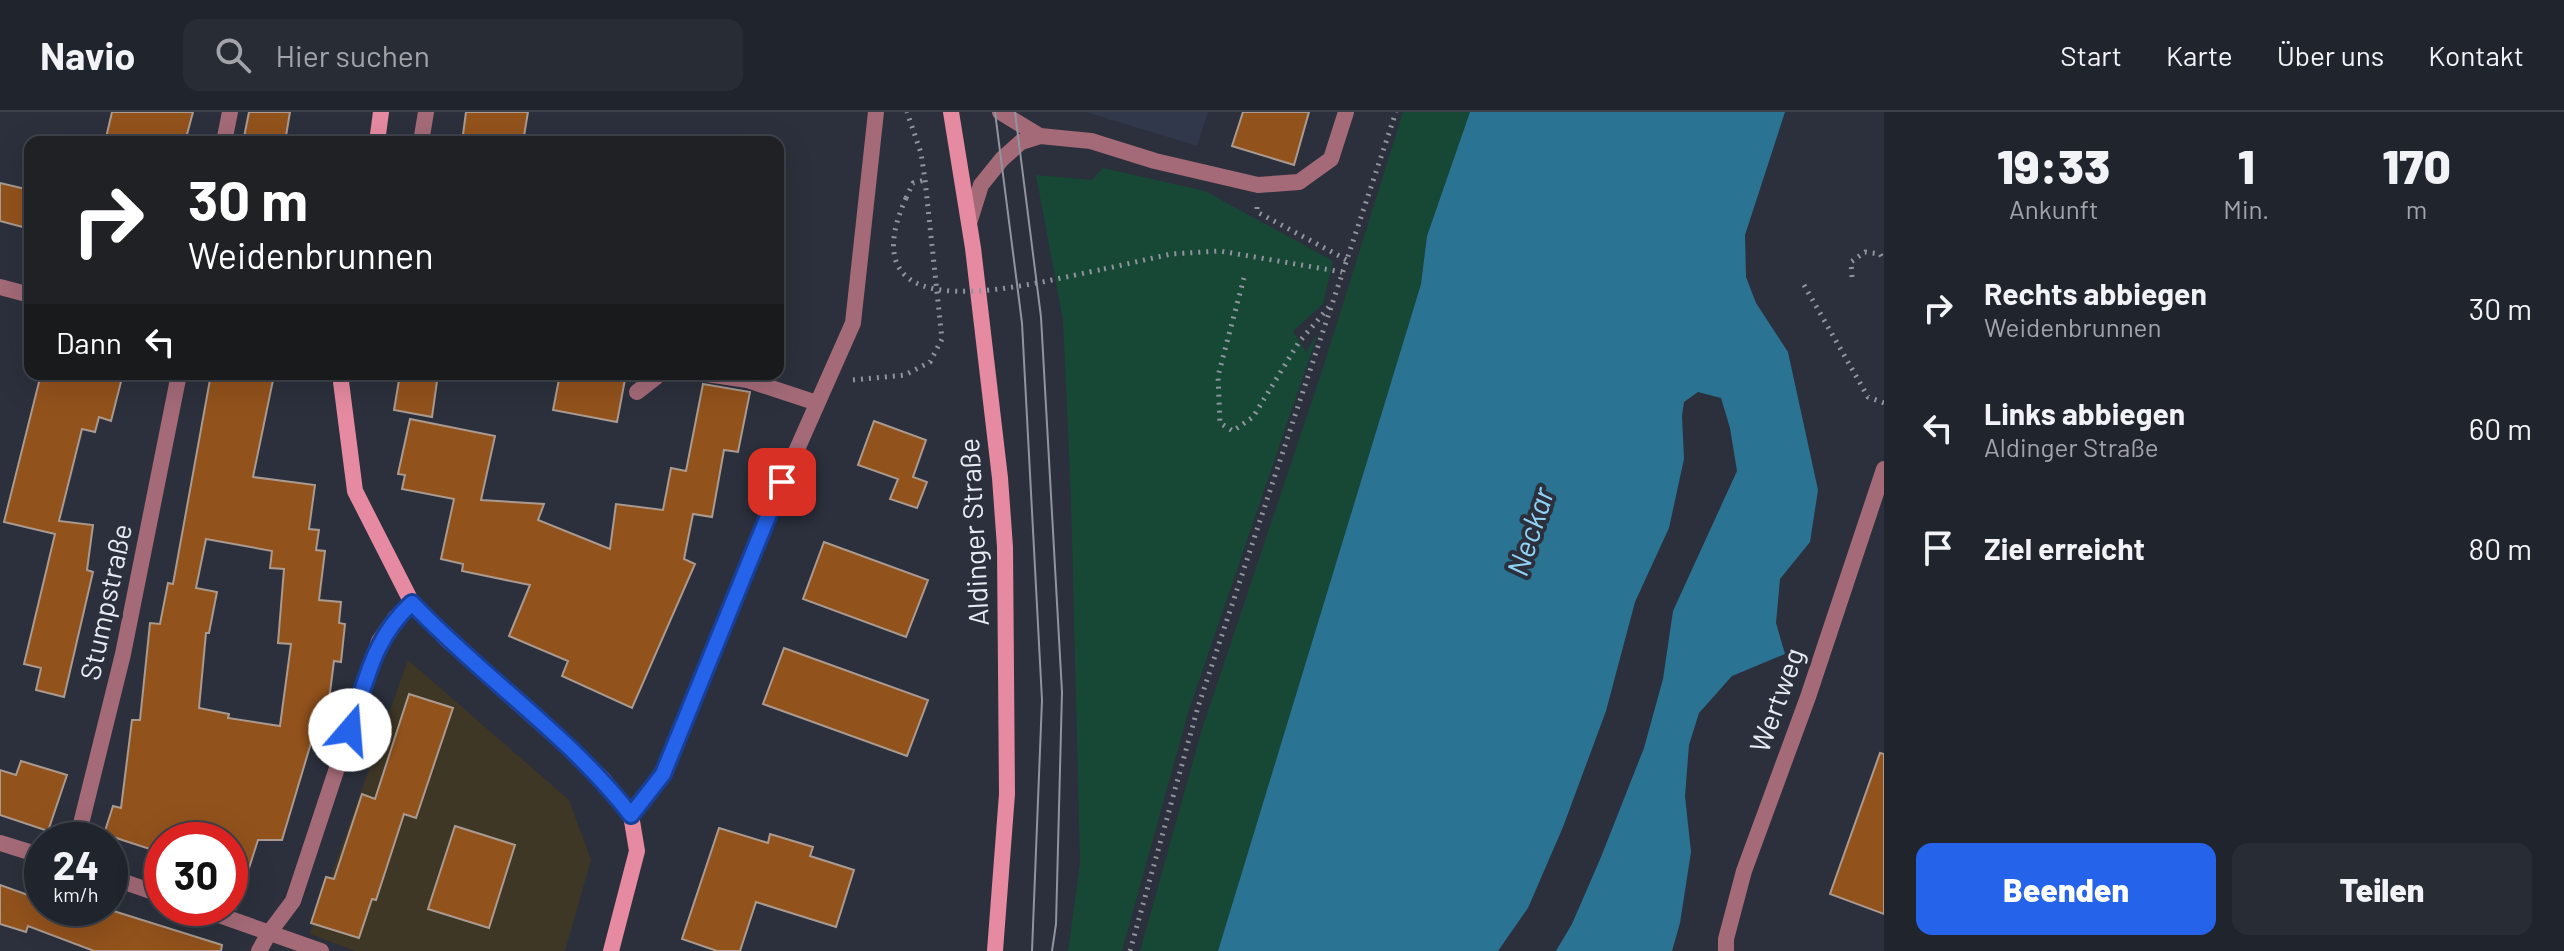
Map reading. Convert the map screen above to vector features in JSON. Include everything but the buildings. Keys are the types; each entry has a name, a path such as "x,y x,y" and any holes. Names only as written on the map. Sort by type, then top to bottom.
{"main road":[{"path":"378,136 381,112"},
{"name":"Aldinger Straße","path":"951,112 970,220 1005,547 1007,794 995,951"},
{"path":"341,380 355,491 412,603 445,638 603,779 631,815 637,851 611,951"}],"street":[{"path":"225,136 230,112"},
{"path":"422,136 426,112"},
{"path":"631,815 663,774 771,508 853,323 876,112"},
{"path":"1000,112 1040,136"},
{"path":"970,220 981,185 1002,159 1021,142 1040,136 1091,141 1155,161 1258,185 1299,182 1331,159 1346,112"},
{"path":"0,287 24,293"},
{"name":"Stumpstraße","path":"81,822 123,654 178,380"},
{"path":"637,392 652,380"},
{"path":"747,380 817,403"},
{"name":"Wertweg","path":"1726,951 1726,939 1744,871 1808,697 1884,469"},
{"path":"259,951 293,901 379,641 395,618 412,603"},
{"path":"0,843 24,850"},
{"path":"248,926 321,951"}],"path":[{"path":"828,378 861,381 905,375 930,362 942,339 921,153 907,112"},
{"path":"1130,951 1198,707 1396,112"},
{"path":"925,180 913,183 893,231 892,248 906,276 924,288 966,293 1171,254 1220,251 1342,272"},
{"path":"1258,185 1257,212 1347,260"},
{"path":"1852,277 1851,262 1865,252 1880,254 1884,261"},
{"path":"1244,278 1218,376 1220,423 1233,431 1253,417 1299,342 1332,303"},
{"path":"1804,285 1868,397 1884,403"}],"shaded area":[{"path":"1086,112 1208,112 1197,146"},
{"path":"408,660 569,800 591,860 565,951 355,951 310,934"}],"green space":[{"path":"1403,112 1470,112 1427,236 1421,284 1218,951 1140,951 1202,729 1321,374"},
{"path":"1103,168 1205,191 1333,261 1323,304 1293,331 1306,352 1318,333 1188,713 1122,951 1068,951 1080,863 1071,497 1063,320 1036,175 1092,180"}],"water":[{"name":"Neckar","path":"1470,112 1785,112 1745,235 1746,277 1756,303 1788,352 1818,490 1810,542 1780,579 1776,623 1785,654 1732,676 1699,713 1689,745 1685,796 1691,852 1680,923 1672,951 1556,951 1572,924 1644,748 1663,679 1673,611 1737,471 1721,398 1698,392 1684,402 1684,459 1669,528 1635,602 1606,711 1563,827 1528,908 1498,951 1218,951 1421,284 1427,236"}],"tram line":[{"path":"995,112 1022,323 1042,700 1032,951"},
{"path":"1015,112 1041,317 1062,692 1056,924 1052,951"}],"route":[{"path":"350,730 379,641 395,618 412,603 445,638 603,779 631,815 663,774 782,482"}]}
